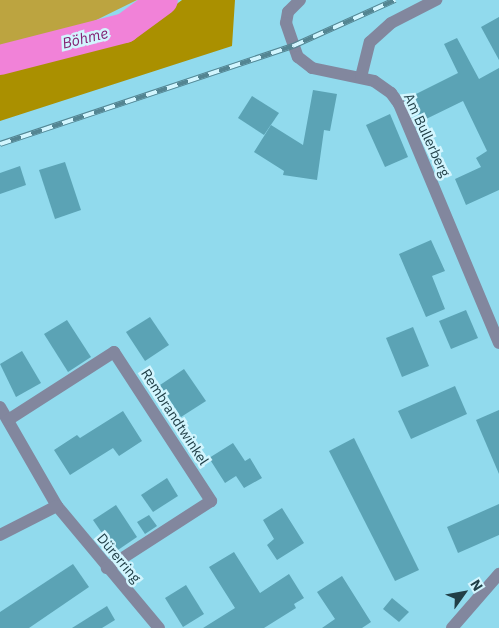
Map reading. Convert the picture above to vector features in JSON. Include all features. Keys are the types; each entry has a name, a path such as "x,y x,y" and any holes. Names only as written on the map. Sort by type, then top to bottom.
{"street":[{"name":"Am Bullerberg","path":"300,0 288,12 286,22 298,57 312,68 361,77 383,86 398,104 499,343"},
{"path":"361,77 370,42 391,23 436,0"},
{"name":"Rembrandtwinkel","path":"8,420 114,352 211,501 107,568"},
{"name":"Dürerring","path":"0,407 57,506 107,568 160,628"},
{"path":"0,535 57,506"},
{"path":"452,628 499,574"}],"shaded area":[{"path":"0,0 137,0 78,29 22,44 0,46"},
{"path":"182,0 235,0 232,46 0,121 0,69 35,63 137,34"}],"building":[{"path":"499,17 499,60 481,27"},
{"path":"457,38 479,79 499,68 499,190 466,205 455,179 481,167 476,158 487,151 463,101 422,121 410,97 458,73 444,44"},
{"path":"313,90 337,94 330,131 324,130 317,180 283,175 284,171 254,152 271,125 303,145"},
{"path":"252,96 279,113 264,135 238,118"},
{"path":"390,114 408,157 385,167 366,125"},
{"path":"65,162 81,210 55,219 39,170"},
{"path":"20,166 26,185 0,194 0,173"},
{"path":"431,240 445,271 432,276 445,309 426,317 399,254"},
{"path":"466,310 478,338 451,349 439,321"},
{"path":"150,317 169,345 145,361 126,332"},
{"path":"67,320 91,357 68,372 44,334"},
{"path":"413,327 429,366 402,377 386,338"},
{"path":"22,351 41,383 16,397 0,364"},
{"path":"184,369 206,401 181,417 160,385"},
{"path":"455,386 467,414 411,439 398,411"},
{"path":"499,410 499,474 476,420"},
{"path":"123,411 142,441 119,456 113,448 70,475 54,450 77,435 80,438"},
{"path":"354,438 419,570 395,581 329,451"},
{"path":"233,443 245,461 250,458 262,478 244,488 236,476 225,483 209,458"},
{"path":"167,478 178,496 153,512 141,495"},
{"path":"499,504 499,535 458,553 447,527"},
{"path":"116,505 137,537 115,552 93,520"},
{"path":"282,508 304,543 277,560 267,545 274,539 263,520"},
{"path":"149,515 157,526 145,534 137,522"},
{"path":"234,552 260,593 289,574 304,598 294,604 296,608 264,628 203,628 235,608 209,567"},
{"path":"73,564 89,587 29,628 0,628 0,612"},
{"path":"342,576 371,622 362,628 322,628 335,619 317,592"},
{"path":"186,585 204,614 183,627 165,598"},
{"path":"392,598 409,612 399,622 383,609"},
{"path":"107,606 115,620 102,628 72,628"}],"waterway":[{"name":"Böhme","path":"0,60 125,28 163,0"}],"railway":[{"path":"0,144 293,46 395,0"}]}
